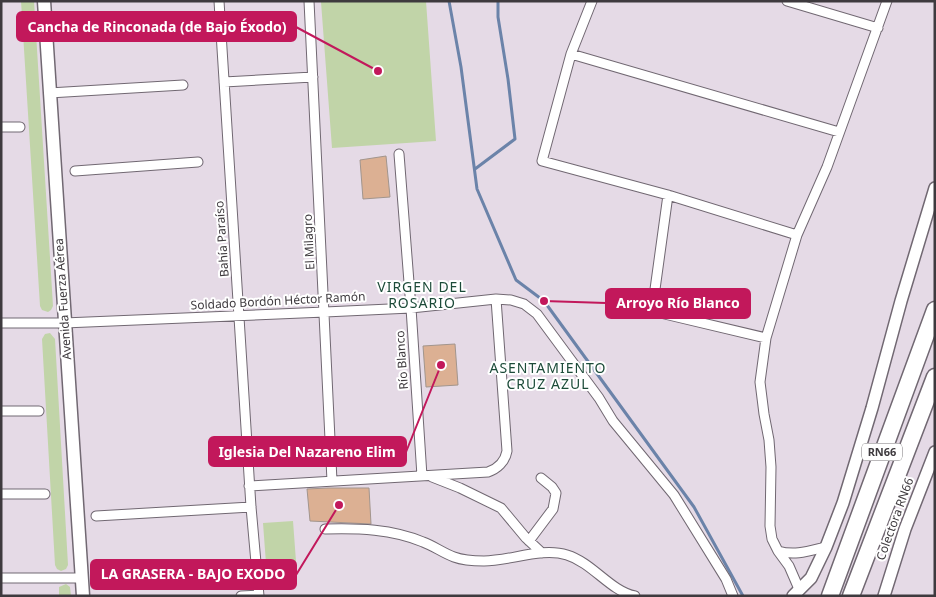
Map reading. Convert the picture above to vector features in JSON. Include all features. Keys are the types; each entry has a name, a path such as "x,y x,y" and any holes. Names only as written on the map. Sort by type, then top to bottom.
{"highway":[{"name":"RN66","path":"830,596 935,310"},
{"name":"RN66","path":"851,596 935,377"}],"main road":[{"name":"Avenida Fuerza Aérea","path":"44,1 83,596"}],"street":[{"name":"Bahía Paraíso","path":"219,1 251,507 259,595"},
{"name":"El Milagro","path":"309,1 332,481"},
{"path":"592,1 572,54 542,161 668,195 797,235"},
{"path":"787,1 878,28"},
{"path":"796,593 791,570 772,539 770,526 770,449 760,382 766,338 797,235 827,167 887,1"},
{"path":"572,54 839,132"},
{"path":"224,82 313,77"},
{"path":"50,92 183,85"},
{"path":"1,127 20,127"},
{"name":"Río Blanco","path":"399,154 425,476"},
{"path":"75,171 198,162"},
{"path":"796,593 811,578 826,547 858,458 900,302 935,188"},
{"path":"668,195 652,311 766,338"},
{"path":"250,486 488,472 495,469 506,458 507,451 496,299"},
{"name":"Soldado Bordón Héctor Ramón","path":"1,323 64,323 412,308 496,299 511,300 524,304 537,314 599,398 613,421 674,495 726,579 733,596"},
{"path":"1,411 39,411"},
{"name":"Colectora RN66","path":"884,596 905,529 935,452"},
{"path":"425,476 468,491 501,508 529,541 542,553"},
{"path":"529,541 553,509 555,501 556,493 541,478"},
{"path":"1,494 45,494"},
{"path":"96,516 251,507"},
{"path":"325,529 349,528 386,531 423,542 455,558 474,560 503,560 542,553 566,554 587,564 623,595 636,596"},
{"path":"778,551 788,554 826,547"},
{"path":"1,578 82,578"},
{"path":"240,596 259,595"}],"green space":[{"path":"21,1 34,1 53,306 48,312 42,310 40,306"},
{"path":"426,1 436,141 332,148 321,2"},
{"path":"50,333 55,339 68,565 66,569 61,571 55,565 42,339 45,334"},
{"path":"293,521 297,575 267,577 263,523"},
{"path":"66,584 70,587 71,596 59,596 59,587"}],"building":[{"path":"386,156 390,197 363,199 360,160"},
{"path":"455,344 458,385 426,387 423,346"},
{"path":"369,488 371,524 310,521 307,489"}],"waterway":[{"path":"449,1 461,67 477,189 516,280 544,301 694,507 743,596"},
{"path":"475,169 515,139 498,17 498,1"}],"place":[{"name":"Cancha de Rinconada (de Bajo Éxodo)","path":"378,71"},
{"name":"Arroyo Río Blanco","path":"544,301"},
{"name":"Iglesia Del Nazareno Elim","path":"441,365"},
{"name":"LA GRASERA - BAJO EXODO","path":"339,505"}],"district":[{"name":"VIRGEN DEL ROSARIO","path":"422,296"},
{"name":"ASENTAMIENTO CRUZ AZUL","path":"548,376"}]}
